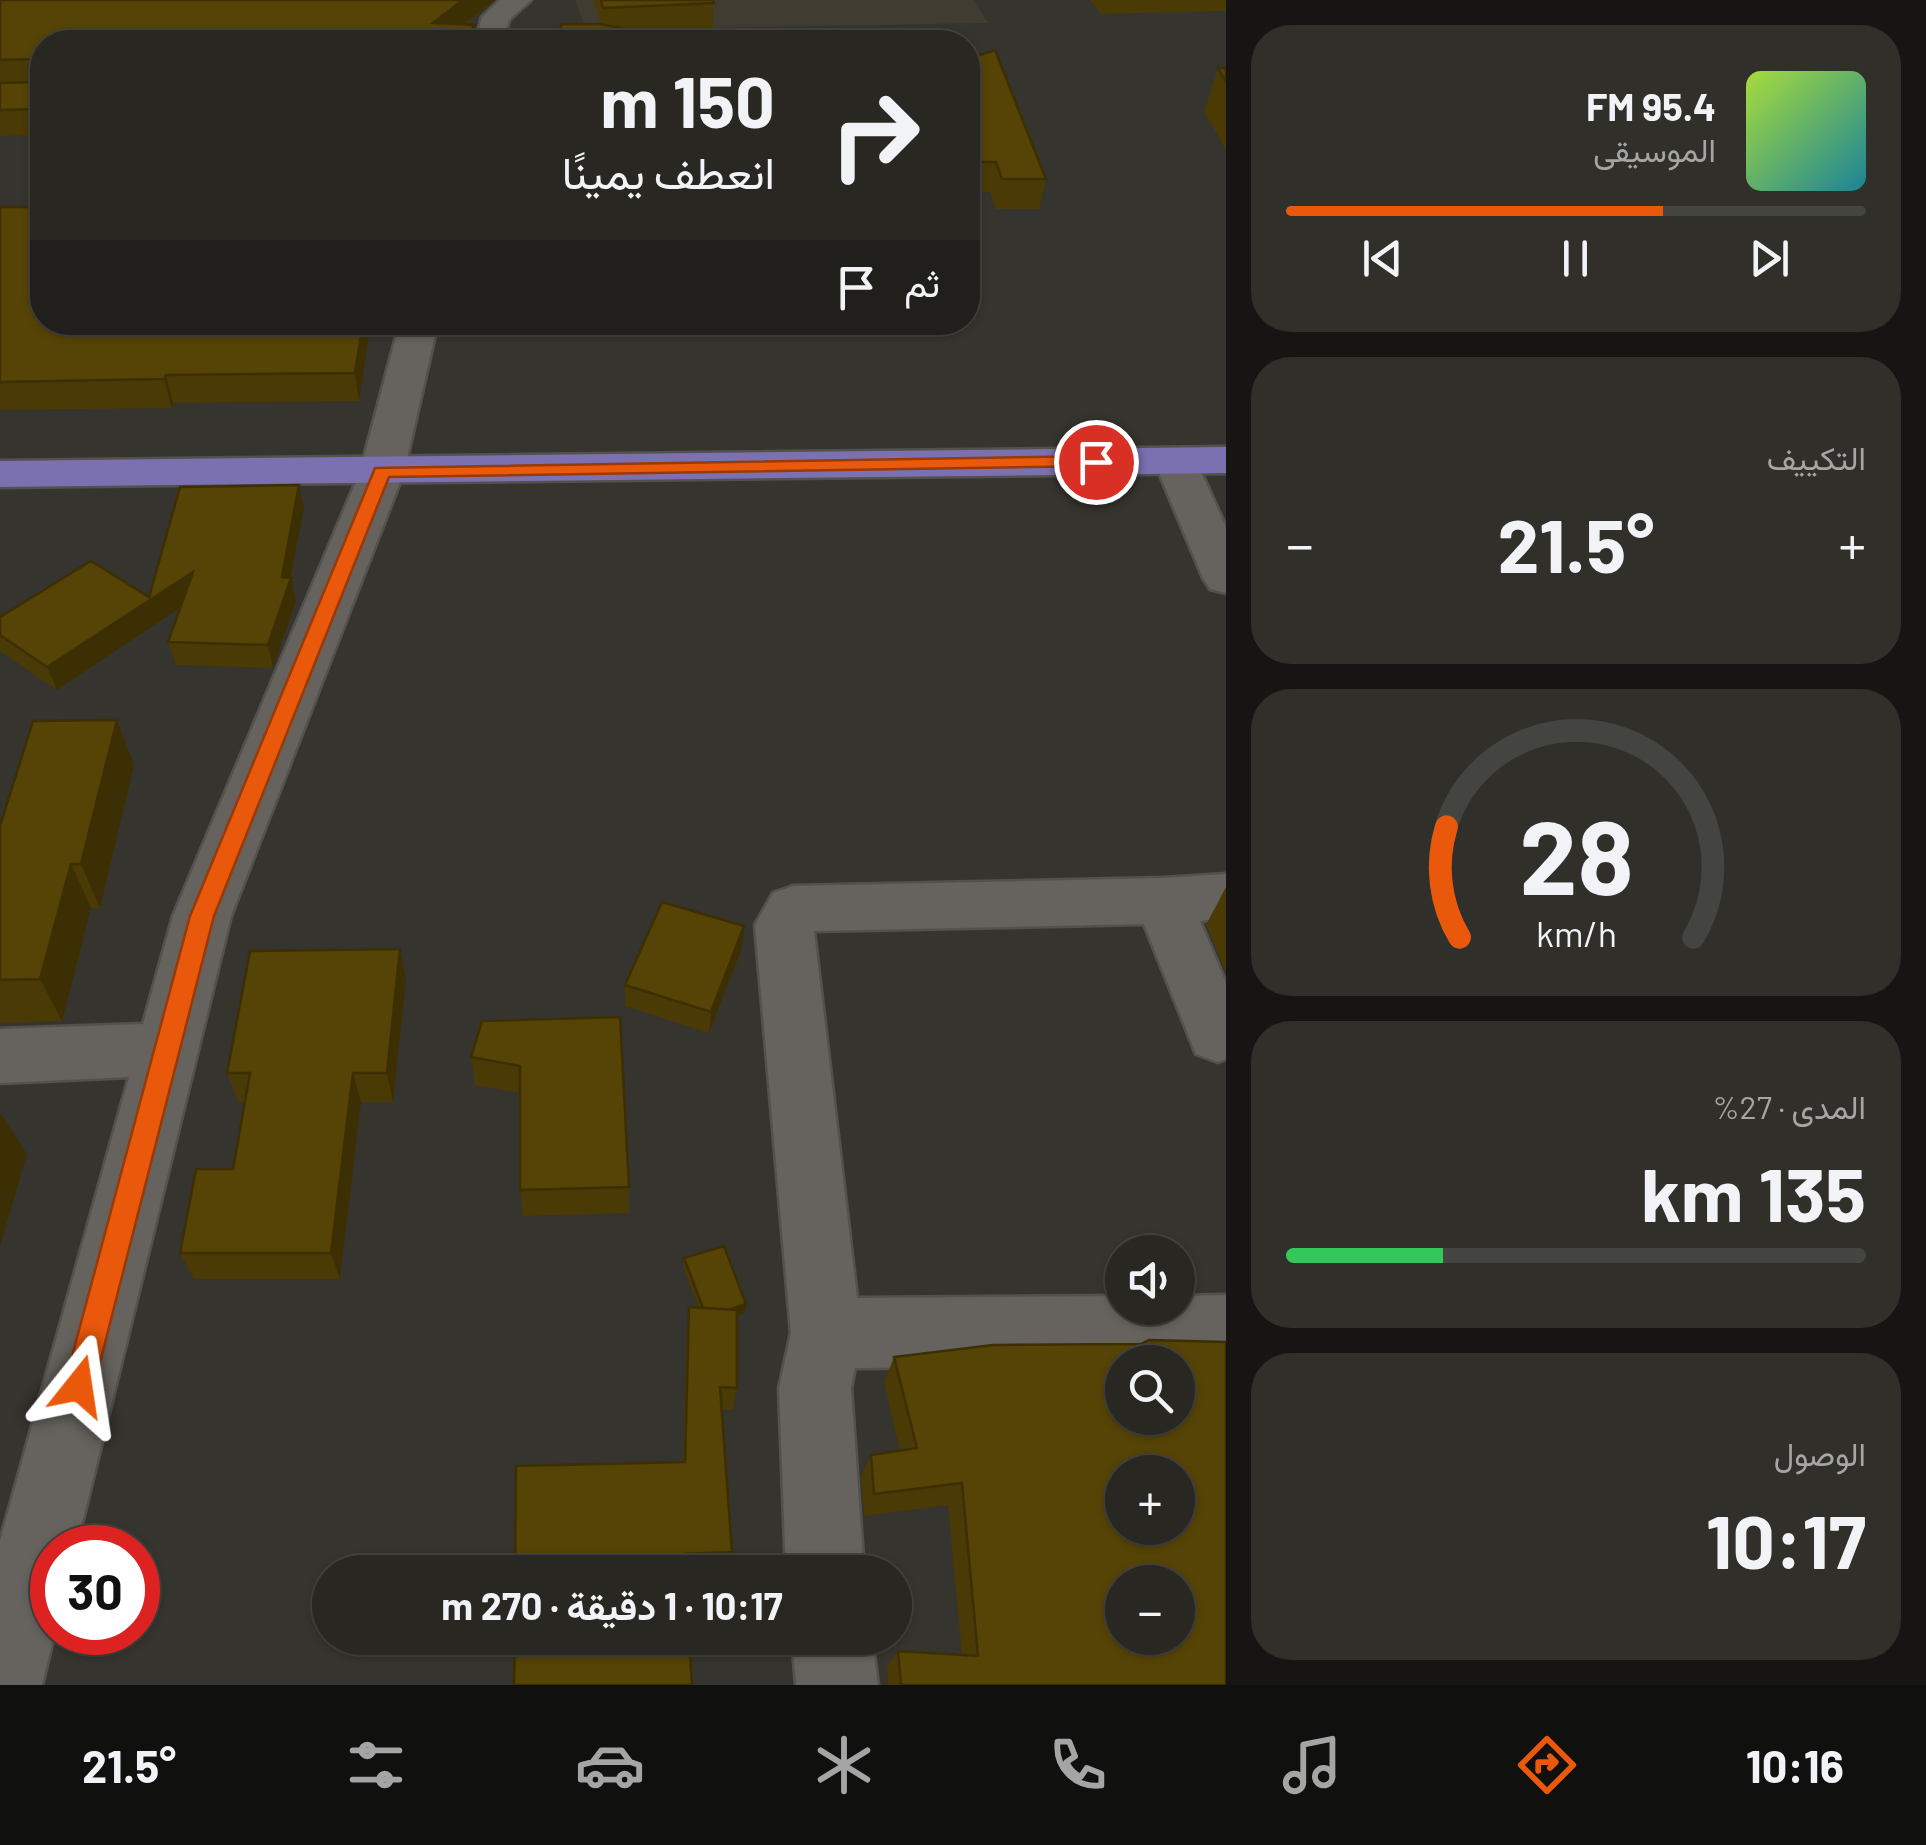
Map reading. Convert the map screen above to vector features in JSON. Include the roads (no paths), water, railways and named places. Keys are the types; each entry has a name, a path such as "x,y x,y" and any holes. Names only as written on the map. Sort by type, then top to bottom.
{"main road":[{"path":"0,474 1226,460"}],"street":[{"path":"492,30 496,17 517,0"},
{"path":"0,1685 202,916 382,472 416,335"},
{"path":"1176,461 1226,578"},
{"path":"824,1555 815,1388 826,1334 784,926 793,909 1164,901 1226,896"},
{"path":"1164,901 1218,1036"},
{"path":"0,1056 167,1050"},
{"path":"826,1334 1226,1330"},
{"path":"834,1655 837,1685"}]}
